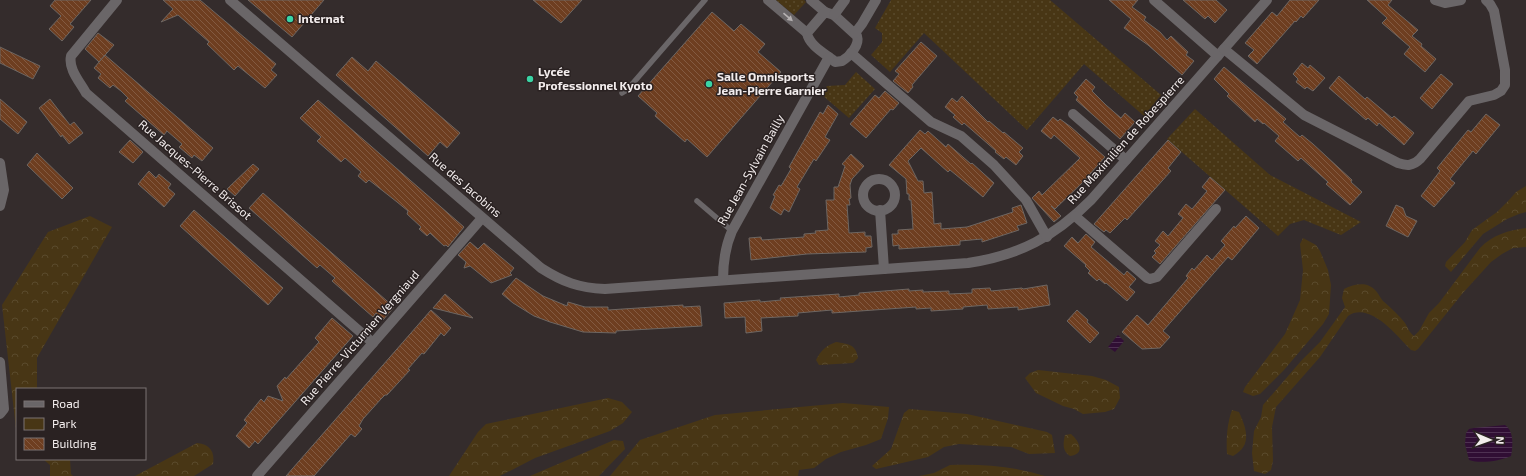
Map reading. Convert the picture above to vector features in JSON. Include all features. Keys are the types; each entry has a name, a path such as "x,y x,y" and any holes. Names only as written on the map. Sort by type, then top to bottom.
{"street":[{"name":"Rue Jacques-Pierre Brissot","path":"117,0 71,56 70,60 72,68 86,93 373,343"},
{"name":"Rue des Jacobins","path":"230,0 482,218 541,268 556,278 580,286 605,289 723,280"},
{"path":"768,0 807,34 809,39 835,62 846,59 858,44 858,36 811,0"},
{"path":"807,34 845,0"},
{"path":"855,33 876,0"},
{"path":"1154,0 1304,116 1398,163 1410,166 1420,160 1469,100 1494,95 1501,91 1505,85 1505,70 1494,11 1486,0"},
{"name":"Rue Maximilien de Robespierre","path":"723,280 884,269 985,260 1015,252 1047,236 1075,216 1091,200 1267,0"},
{"path":"1434,0 1445,3 1461,0"},
{"path":"851,53 931,122 961,136 994,164 1026,200 1047,236"},
{"name":"Rue Jean-Sylvain Bailly","path":"723,280 726,244 732,230 829,57"},
{"path":"1073,114 1126,160"},
{"path":"0,163 4,190 0,206"},
{"path":"1075,216 1150,279 1157,277 1216,209"},
{"path":"880,210 884,269"},
{"name":"Rue Pierre-Victurnien Vergniaud","path":"257,476 482,218"},
{"path":"0,362 4,409 0,414"}],"lane":[{"path":"622,93 627,90 705,0"},
{"path":"697,202 732,230"}],"green space":[{"path":"776,0 804,0 806,2 794,15"},
{"path":"891,0 1050,0 1161,95 1144,116 1084,64 1027,130 924,33 890,72 871,55 882,42 882,33 875,28"},
{"path":"856,72 875,89 849,118 822,95 827,86 845,85"},
{"path":"1195,109 1270,175 1361,222 1341,235 1304,220 1290,224 1278,236 1167,139"},
{"path":"1526,186 1526,212 1507,219 1483,234 1451,272 1445,266 1446,262 1465,242 1472,230 1497,212 1516,192"},
{"path":"90,216 112,227 37,358 37,388 16,388 16,429 2,305 48,232"},
{"path":"1526,228 1526,247 1513,248 1491,262 1462,294 1415,351 1411,350 1391,329 1374,316 1365,313 1356,313 1348,316 1320,357 1276,407 1272,427 1273,461 1271,470 1265,474 1254,471 1252,453 1254,431 1261,417 1263,405 1301,361 1320,342 1345,307 1342,298 1344,289 1361,284 1372,288 1403,320 1414,336 1419,331 1429,313 1439,303 1485,243 1495,236 1513,230"},
{"path":"1303,238 1316,245 1328,270 1331,285 1329,314 1323,324 1284,370 1260,394 1253,396 1243,392 1245,387 1285,334 1300,300 1303,270 1300,244"},
{"path":"836,342 848,344 853,347 858,358 853,363 819,365 816,360 822,351"},
{"path":"1038,370 1092,376 1106,380 1119,387 1120,398 1114,409 1105,412 1083,414 1036,393 1025,378 1030,373"},
{"path":"608,398 622,402 632,412 623,423 610,431 535,458 500,476 449,476 478,432 486,424"},
{"path":"843,403 889,407 888,418 881,439 841,452 826,459 814,468 799,470 798,476 610,476 640,440 715,415"},
{"path":"909,409 967,414 1047,432 1052,435 1055,453 1029,454 1011,447 959,444 944,447 928,457 876,469 872,466 891,449 904,413"},
{"path":"1232,410 1239,412 1244,424 1246,436 1246,441 1243,447 1233,456 1227,454 1228,426"},
{"path":"1071,434 1080,447 1078,453 1070,456 1064,449 1064,444 1065,435"},
{"path":"614,440 623,441 625,449 599,476 530,476"},
{"path":"197,443 205,445 211,449 213,464 194,476 135,476"},
{"path":"44,460 70,460 71,474 73,476 50,476 50,465"},
{"path":"950,465 998,466 1045,476 919,476 934,473"}],"shaded area":[{"path":"1118,335 1124,341 1115,352 1108,347"},
{"path":"1505,425 1510,431 1511,435 1511,456 1490,461 1479,462 1469,460 1465,444 1466,433 1469,429"}],"building":[{"path":"55,0 91,0 70,24 74,27 62,41 49,29 61,16 50,6"},
{"path":"163,0 200,0 276,64 271,70 277,75 265,88 238,66 234,70 207,44 209,42 178,15 161,22 173,9"},
{"name":"Internat","path":"248,0 324,0 292,37"},
{"path":"533,0 582,0 561,23"},
{"path":"1109,0 1138,0 1132,7 1146,17 1144,20 1160,32 1167,40 1171,36 1188,52 1186,55 1194,61 1182,75 1148,45 1124,28 1131,19"},
{"path":"1183,0 1216,0 1227,10 1215,23 1208,16 1205,19"},
{"path":"1290,0 1319,0 1303,18 1301,16 1296,22 1295,21 1257,64 1248,56 1254,50 1245,43 1272,12 1277,16"},
{"path":"1367,0 1392,0 1388,5 1418,30 1412,36 1436,59 1425,72 1404,54 1410,47 1382,23 1387,18"},
{"name":"Salle Omnisports Jean-Pierre Garnier","path":"712,12 734,31 741,24 765,44 758,52 781,72 707,157 687,139 685,142 655,116 657,113 638,96"},
{"path":"98,33 114,45 99,62 85,49"},
{"path":"921,42 937,56 912,85 913,87 908,93 893,81 899,74 895,71"},
{"path":"0,47 40,66 33,79 0,63"},
{"path":"105,55 213,148 202,161 194,155 192,158 179,147 182,144 167,131 164,135 125,101 128,98 121,91 113,85 110,88 98,78 101,74 94,68"},
{"path":"352,57 368,71 376,61 460,133 447,148 440,142 428,156 336,75"},
{"path":"1302,63 1308,68 1310,65 1325,78 1313,91 1307,87 1305,89 1296,82 1298,79 1293,74"},
{"path":"1224,67 1286,119 1283,122 1300,137 1302,135 1313,144 1352,180 1351,182 1362,192 1350,205 1326,184 1328,182 1301,158 1298,161 1275,141 1279,136 1264,123 1263,124 1257,119 1255,122 1227,96 1229,94 1214,79"},
{"path":"1441,74 1453,84 1432,109 1420,98"},
{"path":"1339,76 1365,99 1367,97 1392,118 1394,116 1414,133 1404,145 1379,123 1377,126 1368,118 1366,120 1329,88"},
{"path":"1086,79 1095,87 1092,91 1106,105 1121,118 1125,113 1135,122 1120,139 1076,100 1078,97 1074,93"},
{"path":"885,91 899,103 893,110 891,109 866,138 850,124 875,95 879,98"},
{"path":"962,96 988,122 989,121 1003,133 1004,132 1023,148 1019,152 1023,156 1016,165 1006,157 1004,159 995,152 996,151 964,123 962,125 953,117 955,115 945,107 952,98 957,102"},
{"path":"0,99 27,122 18,134 0,119"},
{"path":"50,99 70,125 74,122 83,133 69,144 62,135 61,137 39,108"},
{"path":"318,100 464,227 448,247 446,245 444,246 430,233 427,236 419,229 421,227 407,214 408,211 369,180 366,183 358,176 361,172 345,158 341,162 317,141 321,137 300,118"},
{"path":"828,105 838,114 825,137 830,140 816,161 814,159 797,187 800,189 789,212 784,209 781,215 770,208 775,196 773,195 779,185 781,186 791,169 789,167 820,112 823,114"},
{"path":"1486,114 1500,125 1476,154 1473,151 1450,179 1455,183 1434,207 1421,196 1440,171 1437,168 1468,130 1471,132"},
{"path":"1053,117 1058,121 1060,119 1071,127 1105,157 1083,182 1055,209 1051,206 1061,216 1054,222 1032,198 1039,191 1042,195 1080,158 1054,135 1051,139 1041,131"},
{"path":"920,130 925,134 928,131 946,147 948,144 994,183 983,197 950,170 948,172 921,148 908,161 918,181 923,181 924,193 932,192 934,224 941,223 941,229 967,227 1013,212 1012,208 1021,205 1027,223 1017,226 1019,230 982,242 982,239 960,241 960,245 899,249 899,245 893,246 892,234 898,234 898,230 913,229 911,200 909,200 909,194 907,194 906,179 889,165"},
{"path":"130,140 143,152 133,163 119,152"},
{"path":"1168,140 1181,152 1168,168 1171,171 1127,220 1125,218 1110,233 1106,230 1104,232 1094,224"},
{"path":"37,153 73,188 62,199 27,165"},
{"path":"851,154 864,166 852,179 850,185 850,205 847,205 849,233 865,232 865,236 871,236 872,247 866,248 866,252 807,254 751,260 749,238 761,237 762,240 804,237 804,234 828,230 826,200 834,200 834,187 838,187 845,166 842,164"},
{"path":"253,164 259,169 235,196 227,189"},
{"path":"149,171 156,178 159,174 171,184 168,188 175,194 164,207 138,184"},
{"path":"1210,177 1225,190 1160,264 1152,257 1156,253 1154,251 1160,245 1155,241 1163,231 1168,236 1183,218 1178,214 1186,204 1192,209 1207,191 1202,187"},
{"path":"263,193 394,307 383,320 376,313 373,317 332,281 335,278 320,265 317,268 249,208"},
{"path":"1396,205 1403,208 1406,216 1417,221 1408,237 1386,226"},
{"path":"194,210 283,288 268,305 180,226"},
{"path":"1246,216 1259,228 1232,260 1228,257 1163,331 1170,337 1160,348 1142,349 1122,332 1137,315 1148,325 1188,278 1186,276 1192,268 1194,270 1207,255 1212,260 1225,245 1221,241 1234,226 1235,228"},
{"path":"1086,234 1095,242 1091,247 1124,275 1127,271 1136,279 1129,287 1135,292 1127,301 1106,283 1105,284 1099,279 1097,281 1088,273 1090,271 1085,266 1086,265 1064,246 1072,237 1078,243"},
{"path":"470,242 478,249 484,243 514,268 510,273 512,275 491,283 470,266 464,268 466,262 458,255"},
{"path":"516,278 543,296 567,306 568,302 585,307 608,307 608,310 683,305 683,307 700,306 702,326 616,331 616,333 583,332 534,316 513,303 502,294"},
{"path":"1047,285 1050,305 1018,310 1018,307 988,309 987,305 963,307 963,309 931,311 931,308 916,309 916,307 832,313 832,310 798,313 798,316 761,318 762,331 746,333 745,317 725,318 724,303 760,300 760,302 781,300 780,298 839,294 839,297 859,295 859,293 909,289 909,291 923,290 923,292 949,291 949,294 972,293 972,289 990,288 991,291 1023,289"},
{"path":"445,294 473,318 433,308"},
{"path":"431,310 451,328 444,336 441,333 424,354 422,353 408,369 410,370 363,419 359,426 362,429 355,437 351,434 314,476 286,476"},
{"path":"1077,310 1099,333 1090,343 1067,321"},
{"path":"332,318 353,336 258,444 255,441 249,448 236,436 247,423 244,420 261,399 264,402 268,396 283,401 277,386 285,377 286,379 319,342 315,338"}],"place":[{"name":"Internat","path":"290,19"},
{"name":"Lycée Professionnel Kyoto","path":"530,79"},
{"name":"Salle Omnisports Jean-Pierre Garnier","path":"709,84"}]}
